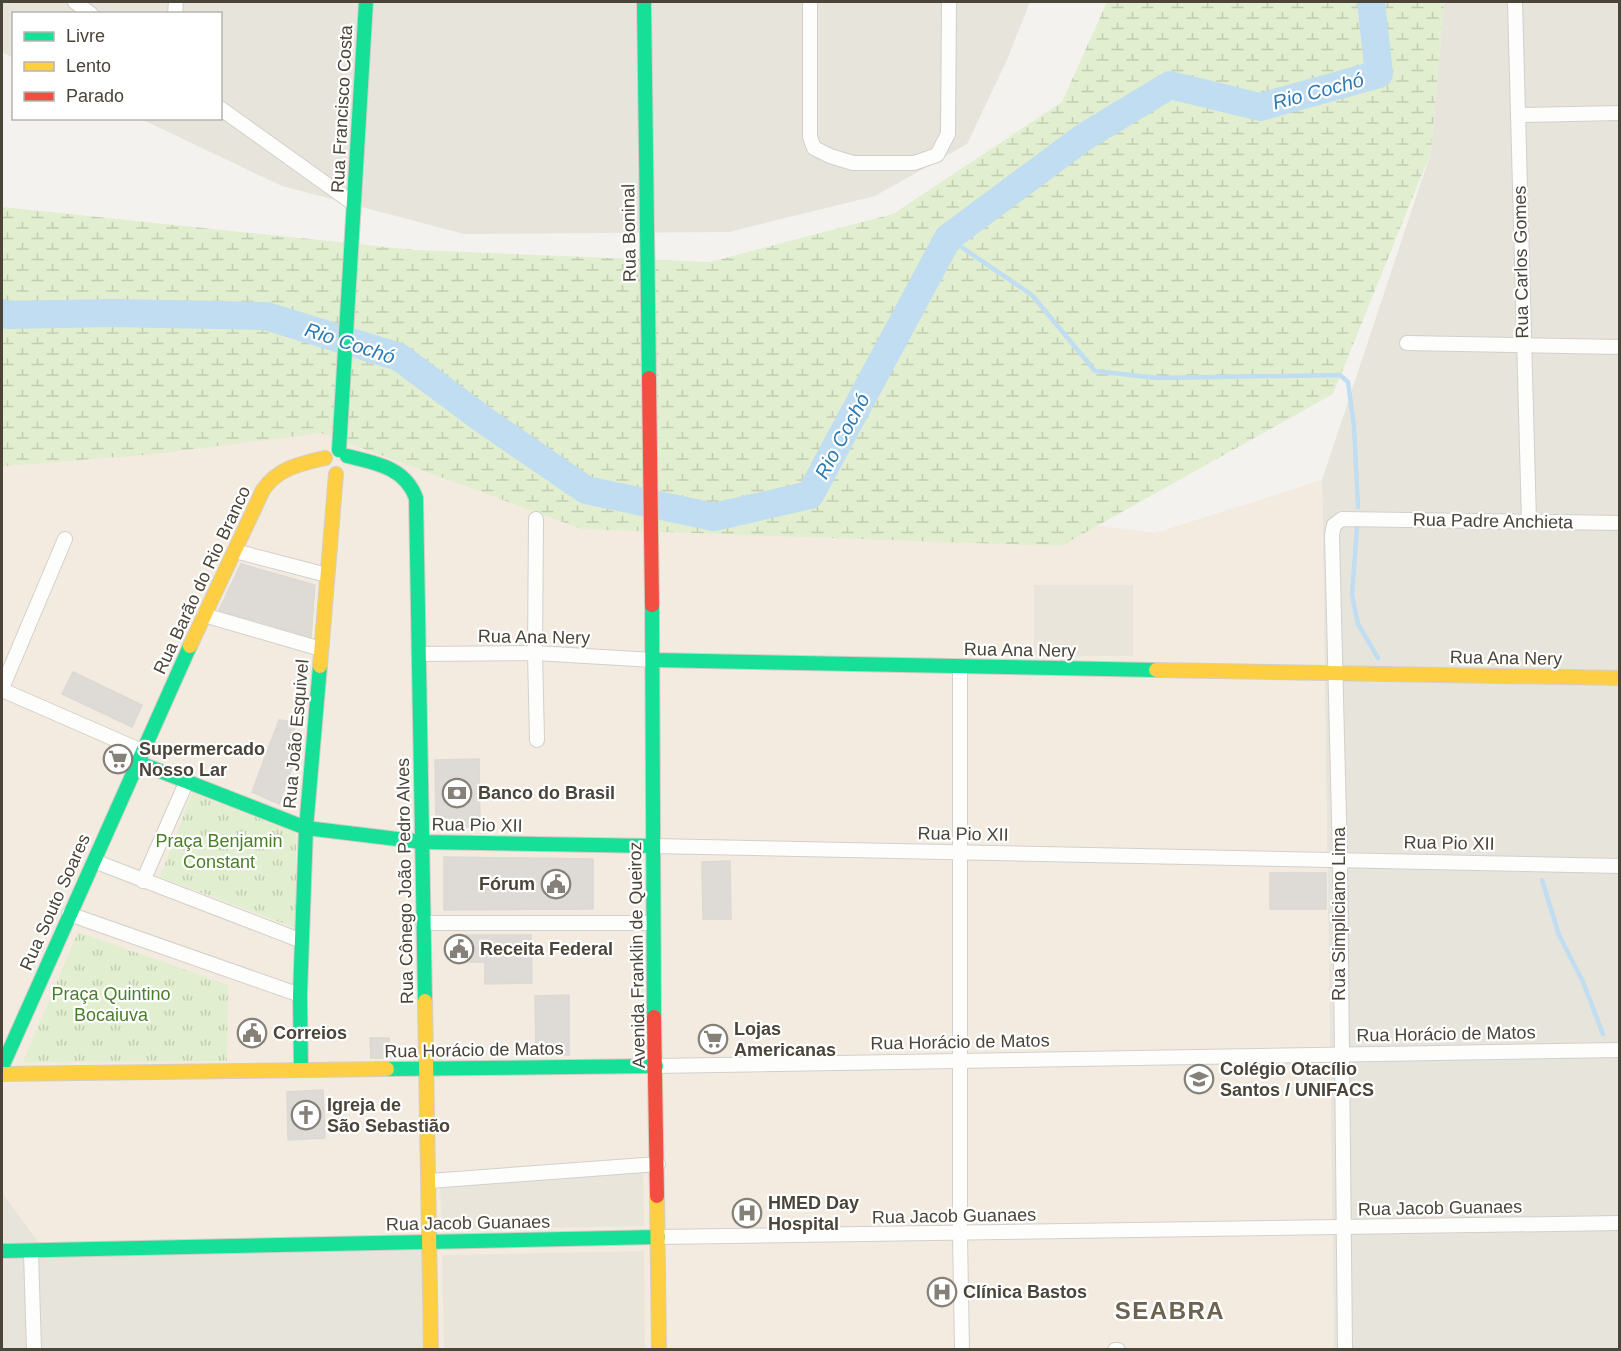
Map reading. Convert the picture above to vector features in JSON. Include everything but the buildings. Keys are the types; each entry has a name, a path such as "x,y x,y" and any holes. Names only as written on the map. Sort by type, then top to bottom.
{"street":[{"path":"75,2 88,12"},
{"name":"Rua Francisco Costa","path":"343,453 342,430 366,2"},
{"name":"Rua Boninal","path":"644,2 651,561"},
{"path":"810,2 810,137 814,148 853,163 914,163 937,154 948,134 949,2"},
{"name":"Rua Carlos Gomes","path":"1515,2 1529,522"},
{"path":"222,109 354,204"},
{"path":"1518,115 1620,113"},
{"path":"1407,343 1620,347"},
{"path":"330,452 343,453 347,468 336,474 326,468 325,458 330,452"},
{"name":"Rua Cônego João Pedro Alves","path":"343,453 398,472 408,479 414,488 416,498 431,1241 431,1350"},
{"name":"Rua Barão do Rio Branco","path":"140,757 204,615 270,479 279,471 292,466 325,458"},
{"name":"Rua João Esquivel","path":"301,1069 300,995 306,828 336,474"},
{"path":"536,519 537,740"},
{"name":"Rua Padre Anchieta","path":"1342,519 1620,524"},
{"name":"Rua Simpliciano Lima","path":"1342,519 1334,525 1332,535 1340,859 1345,1350"},
{"path":"65,539 6,662 2,689 140,757 186,783 306,828"},
{"path":"235,551 327,575"},
{"name":"Avenida Franklin de Queiroz","path":"651,561 659,1350"},
{"path":"204,615 321,649"},
{"name":"Rua Ana Nery","path":"420,654 535,653 653,660 1620,678"},
{"path":"960,667 962,1350"},
{"name":"Rua Souto Soares","path":"2,1067 140,757"},
{"path":"143,880 186,783"},
{"name":"Rua Pio XII","path":"306,828 423,842 1620,866"},
{"path":"94,861 302,941"},
{"path":"69,914 300,995"},
{"path":"423,922 653,923"},
{"name":"Rua Horácio de Matos","path":"301,1069 656,1066 1620,1050"},
{"path":"2,1074 301,1069"},
{"path":"429,1181 658,1164"},
{"name":"Rua Jacob Guanaes","path":"2,1251 658,1237 1620,1223"},
{"path":"31,1252 34,1350"}],"shaded area":[{"path":"2,2 1030,2 1006,62 967,144 875,196 729,232 464,234 282,186 143,120 222,120 222,12 12,12 12,57 2,52"},
{"path":"1444,2 1619,2 1619,1349 1334,1349 1322,480 1431,152"},
{"path":"351,424 1155,533 1322,480 1334,1349 425,1349 425,1248 46,1253 2,1192 2,450"},
{"path":"1034,585 1133,585 1133,656 1034,656"},
{"path":"643,1172 644,1226 442,1230 440,1187"},
{"path":"2,1192 46,1253 425,1248 425,1349 2,1349"},
{"path":"644,1251 645,1349 444,1349 442,1255"}],"green space":[{"path":"1107,2 1444,2 1431,152 1333,394 1061,546 582,529 321,433 145,455 2,466 2,207 415,250 710,262 893,214 1062,102"},
{"name":"Praça Benjamin Constant","path":"192,793 296,833 296,928 160,877"},
{"name":"Praça Quintino Bocaiuva","path":"78,932 228,985 227,1061 23,1062"}],"waterway":[{"name":"Rio Cochó","path":"2,313 8,315 111,313 266,316 399,357 485,421 586,490 714,517 810,495 948,238 1084,137 1170,85 1260,107 1379,74 1371,2"},
{"path":"948,238 1032,295 1095,371 1157,378 1340,375 1348,382 1354,426 1358,507"},
{"path":"1357,528 1352,595 1358,624 1378,658"},
{"path":"1542,880 1559,935 1583,982 1603,1034"}],"traffic: fast":[{"path":"339,450 366,2"},
{"path":"644,2 649,378"},
{"path":"347,456 378,464 397,473 405,479 416,498 425,1001"},
{"path":"652,605 654,1017"},
{"path":"2,1067 190,646"},
{"path":"653,660 1156,670"},
{"path":"301,1069 300,995 306,828 320,666"},
{"path":"137,762 306,828 422,842 653,846"},
{"path":"387,1069 656,1066"},
{"path":"2,1251 658,1237"}],"traffic: slow":[{"path":"190,646 263,490 283,472 298,465 325,458"},
{"path":"320,666 336,474"},
{"path":"1156,670 1620,678"},
{"path":"425,1001 431,1350"},
{"path":"2,1074 387,1069"},
{"path":"657,1196 659,1350"}],"traffic: jam":[{"path":"649,378 652,605"},
{"path":"654,1017 657,1196"}],"place":[{"name":"Supermercado Nosso Lar","path":"118,759"},
{"name":"Banco do Brasil","path":"457,793"},
{"name":"Fórum","path":"556,884"},
{"name":"Receita Federal","path":"459,949"},
{"name":"Correios","path":"252,1033"},
{"name":"Lojas Americanas","path":"713,1039"},
{"name":"Colégio Otacílio Santos / UNIFACS","path":"1199,1079"},
{"name":"Igreja de São Sebastião","path":"306,1115"},
{"name":"HMED Day Hospital","path":"747,1213"},
{"name":"Clínica Bastos","path":"942,1292"}],"district":[{"name":"SEABRA","path":"1170,1310"}]}
